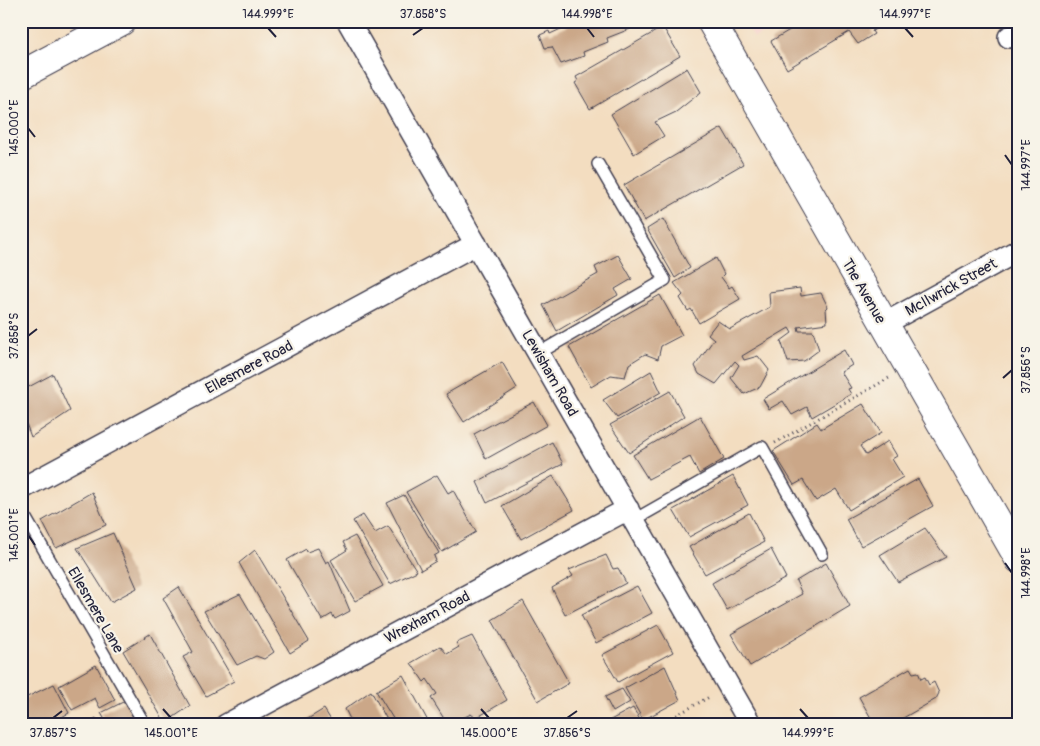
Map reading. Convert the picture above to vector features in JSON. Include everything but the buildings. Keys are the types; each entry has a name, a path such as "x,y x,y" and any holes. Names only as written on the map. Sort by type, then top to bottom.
{"main road":[{"path":"21,75 122,21"},
{"name":"The Avenue","path":"712,21 1019,559"}],"street":[{"name":"Lewisham Road","path":"348,21 751,725"},
{"name":"Ellesmere Road","path":"21,489 476,244"},
{"name":"McIlwrick Street","path":"884,324 1019,250"},
{"name":"Wrexham Road","path":"226,725 631,514"}],"lane":[{"path":"539,353 665,280 598,164"},
{"path":"631,514 762,447 822,554"},
{"name":"Ellesmere Lane","path":"21,510 145,725"}],"path":[{"path":"763,449 908,367"},
{"path":"659,725 716,694"}],"shaded area":[{"path":"745,21 783,21 754,38"}],"tram line":[{"path":"21,28 34,21"}]}
